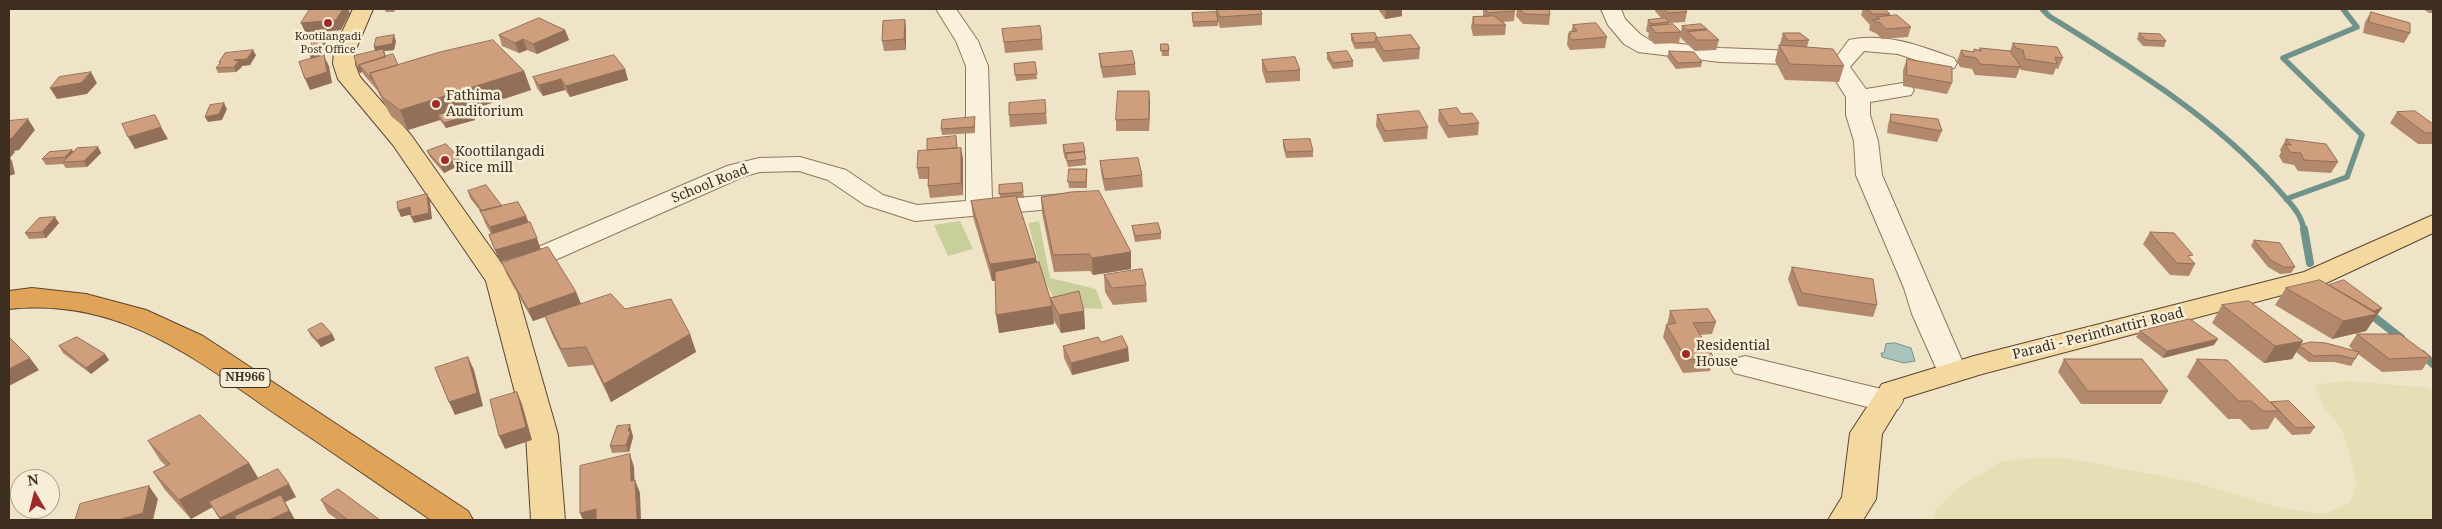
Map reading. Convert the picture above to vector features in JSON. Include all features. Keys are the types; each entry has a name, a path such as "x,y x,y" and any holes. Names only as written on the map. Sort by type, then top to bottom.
{"highway":[{"name":"NH966","path":"9,300 32,297 86,303 136,316 193,343 456,520"}],"main road":[{"path":"363,9 345,49 344,64 349,79 402,140 500,281 542,435 548,520"},
{"name":"Paradi - Perinthattiri Road","path":"1845,520 1859,499 1866,433 1893,391 1952,372 2314,278 2433,223"}],"street":[{"path":"946,9 967,41 977,66 979,208"},
{"path":"1611,9 1615,21 1632,39 1646,47 1720,55 1824,59 1836,65 1853,86 1858,97 1858,115 1866,141 1869,175 1952,372"},
{"path":"1836,65 1846,60 1857,45 1873,43 1902,46 1946,63"},
{"path":"1858,97 1903,90"},
{"name":"School Road","path":"496,275 736,171 759,164 800,164 836,175 874,200 915,213 1082,200"},
{"path":"1745,366 1887,401"}],"shaded area":[{"path":"2347,381 2423,387 2433,391 2433,520 1933,520 1935,511 1953,492 2000,462 2031,458 2066,458 2193,482 2281,508 2323,514 2350,503 2357,482 2343,432 2325,408 2315,385"}],"green space":[{"path":"960,221 973,249 948,256 934,225"},
{"path":"1039,221 1050,278 1096,289 1103,309 1058,307 1042,275 1028,223"}],"water":[{"path":"1895,343 1911,348 1915,361 1904,363 1882,357 1881,353 1884,353 1886,344"}],"building":[{"path":"310,9 343,9 336,20 301,23"},
{"path":"1217,9 1260,9 1262,14 1220,17"},
{"path":"1486,9 1514,9 1515,11 1488,13"},
{"path":"1520,9 1549,9 1550,15 1525,14"},
{"path":"1665,9 1685,9 1687,12 1668,13"},
{"path":"1868,9 1885,9 1890,14 1873,14"},
{"path":"1216,12 1218,21 1193,22 1192,13"},
{"path":"2371,12 2410,23 2410,33 2369,22"},
{"path":"1897,15 1911,27 1886,29 1880,23 1872,20 1880,19 1877,17"},
{"path":"1494,16 1506,25 1474,25 1473,17"},
{"path":"539,18 565,30 533,44 523,39 515,43 499,35"},
{"path":"1665,18 1669,22 1652,24 1648,20"},
{"path":"905,20 904,39 882,41 883,21"},
{"path":"1596,23 1607,37 1572,40 1568,35 1571,34 1569,32 1577,31 1573,25"},
{"path":"1673,24 1681,32 1656,33 1650,26"},
{"path":"1701,24 1707,29 1687,30 1682,26"},
{"path":"1040,26 1042,39 1004,42 1002,29"},
{"path":"1708,30 1719,40 1697,40 1688,32"},
{"path":"1375,33 1377,38 1375,42 1355,43 1351,34"},
{"path":"1783,33 1800,33 1809,40 1789,41"},
{"path":"2139,33 2160,34 2166,41 2146,40"},
{"path":"394,35 392,44 374,47 376,38"},
{"path":"1411,35 1420,48 1384,51 1376,38"},
{"path":"324,39 322,51 309,53 312,41"},
{"path":"493,40 524,71 400,110 382,97 370,73 440,52"},
{"path":"2013,43 2057,47 2063,58 2055,57 2057,64 2025,59 2023,50 2016,48"},
{"path":"1161,44 1168,44 1169,50 1161,51"},
{"path":"1779,45 1833,49 1844,66 1790,64"},
{"path":"1980,48 2010,51 2021,67 1980,64 1976,58 1964,56 1961,50 1974,52 1974,49 1981,51"},
{"path":"383,49 385,57 357,67 354,56"},
{"path":"253,50 247,59 234,60 239,61 234,67 216,68 225,53"},
{"path":"1132,51 1135,64 1102,67 1099,54"},
{"path":"1347,51 1353,61 1333,63 1327,53"},
{"path":"1669,51 1694,52 1702,62 1678,63"},
{"path":"393,54 398,65 370,73 372,79 359,65"},
{"path":"324,55 327,72 305,79 299,62"},
{"path":"614,55 625,69 566,86 561,79 539,85 533,77"},
{"path":"1295,57 1300,70 1267,72 1262,60"},
{"path":"1907,59 1952,67 1952,83 1907,75"},
{"path":"1035,62 1037,74 1015,75 1014,64"},
{"path":"91,72 81,83 50,88 59,77"},
{"path":"1118,91 1149,91 1149,119 1116,120"},
{"path":"1045,100 1046,113 1009,115 1009,103"},
{"path":"224,103 219,114 205,117 210,105"},
{"path":"469,106 473,114 444,123 438,115"},
{"path":"1457,108 1461,114 1472,113 1479,123 1449,126 1439,110"},
{"path":"1419,111 1428,127 1385,131 1377,115"},
{"path":"2415,111 2433,124 2433,133 2425,133 2397,112"},
{"path":"1891,114 1938,119 1942,131 1891,122"},
{"path":"155,115 161,127 128,137 122,124"},
{"path":"975,117 974,127 941,129 942,120"},
{"path":"28,119 12,138 9,139 9,121"},
{"path":"956,136 957,148 927,150 927,139"},
{"path":"1310,139 1313,151 1286,152 1283,140"},
{"path":"2286,139 2326,144 2338,162 2304,160 2301,153 2290,152 2285,144 2291,145"},
{"path":"1083,143 1085,151 1065,153 1063,145"},
{"path":"446,144 459,158 441,167 427,151"},
{"path":"98,147 84,161 63,162 77,148"},
{"path":"961,148 961,183 928,186 929,167 917,168 918,151"},
{"path":"72,150 65,157 42,159 49,152"},
{"path":"1084,152 1086,159 1067,161 1066,154"},
{"path":"1138,158 1142,175 1104,179 1100,161"},
{"path":"1069,169 1087,169 1086,182 1068,182"},
{"path":"1022,183 1023,192 999,194 999,185"},
{"path":"486,185 502,206 482,211 468,191"},
{"path":"1099,191 1131,252 1092,258 1089,254 1053,255 1041,197 1071,192"},
{"path":"427,194 429,213 411,217 410,207 398,210 397,202"},
{"path":"1016,196 1036,258 990,264 971,201"},
{"path":"518,202 526,216 490,227 480,211"},
{"path":"55,217 42,232 25,233 39,218"},
{"path":"530,222 537,238 495,250 489,235"},
{"path":"1158,223 1161,233 1135,236 1132,226"},
{"path":"2150,232 2174,233 2193,255 2188,256 2195,264 2177,263"},
{"path":"2254,240 2280,243 2295,267 2284,267 2272,261"},
{"path":"548,247 576,292 528,309 502,263"},
{"path":"1039,262 1052,306 996,315 995,272"},
{"path":"1792,267 1873,279 1877,305 1802,293"},
{"path":"1142,269 1146,285 1112,288 1104,275"},
{"path":"2320,280 2377,314 2343,321 2286,288"},
{"path":"2344,280 2382,308 2374,311 2329,285"},
{"path":"1079,291 1084,311 1059,315 1050,298"},
{"path":"611,294 625,309 671,299 690,334 604,384 586,347 561,349 545,316"},
{"path":"2249,301 2303,341 2275,346 2222,305"},
{"path":"1708,309 1716,322 1693,323 1714,358 1687,360 1666,325 1676,323 1670,311"},
{"path":"2190,319 2218,339 2167,351 2140,331"},
{"path":"322,323 332,334 317,340 308,330"},
{"path":"2357,334 2400,334 2431,357 2390,359"},
{"path":"1122,336 1128,348 1071,363 1063,346 1098,337 1101,342"},
{"path":"77,337 105,354 86,368 59,346"},
{"path":"9,338 30,358 9,369"},
{"path":"2311,342 2326,343 2359,352 2355,359 2338,355 2314,356 2300,346"},
{"path":"468,357 477,393 449,402 435,368"},
{"path":"2064,359 2142,359 2168,391 2088,391"},
{"path":"2197,359 2227,360 2279,411 2263,411 2251,401 2239,401"},
{"path":"517,392 526,427 499,436 490,400"},
{"path":"2289,401 2315,427 2296,428 2271,402"},
{"path":"200,415 249,463 179,500 153,472 170,464 148,441"},
{"path":"630,425 628,431 631,431 626,445 610,446 617,426"},
{"path":"630,454 631,481 635,480 637,520 596,520 596,509 580,513 580,466"},
{"path":"278,469 289,484 220,518 209,502"},
{"path":"149,486 143,513 118,520 75,520 80,504"},
{"path":"338,489 380,520 348,520 321,500"},
{"path":"281,495 289,511 269,520 236,520 235,516"}],"waterway":[{"path":"2042,9 2049,16 2140,74 2197,115 2251,161 2286,199"},
{"path":"2286,199 2347,177 2362,135 2283,58 2357,27 2343,9"},
{"path":"2286,199 2297,212 2304,230"},
{"path":"2304,229 2310,263"},
{"path":"2369,313 2401,338"},
{"path":"2422,354 2433,364"}],"place":[{"name":"Kootilangadi Post Office","path":"328,23"},
{"name":"Fathima Auditorium","path":"436,104"},
{"name":"Koottilangadi Rice mill","path":"445,160"},
{"name":"Residential House","path":"1686,354"}]}
